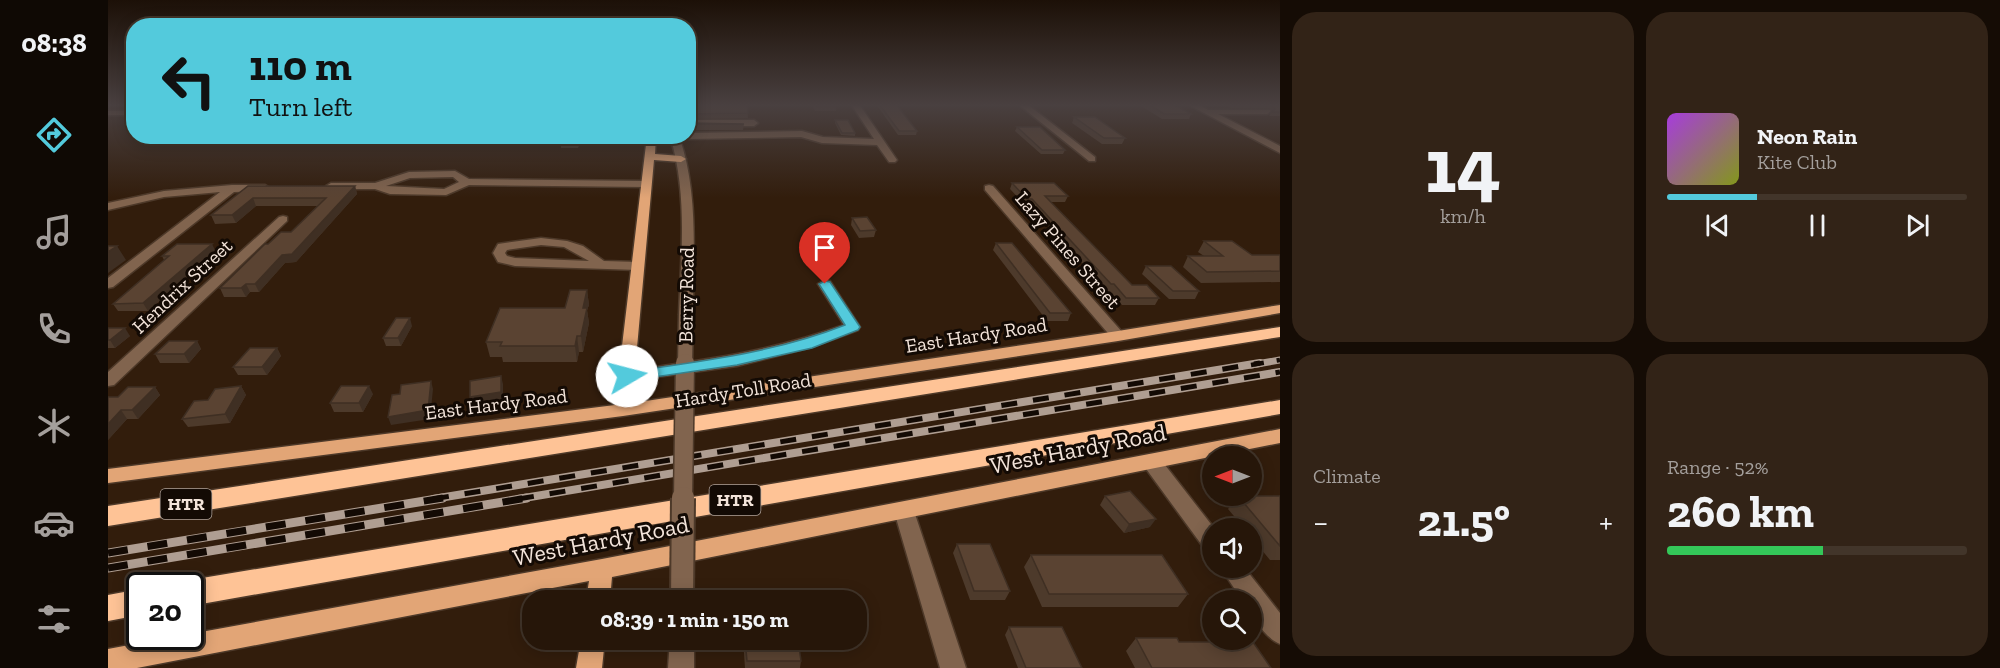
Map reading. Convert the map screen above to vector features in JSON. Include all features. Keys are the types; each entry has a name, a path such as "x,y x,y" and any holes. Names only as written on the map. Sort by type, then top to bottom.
{"highway":[{"name":"Hardy Toll Road","path":"108,516 1280,332"},
{"name":"HTR","path":"204,591 1280,407"},
{"path":"108,508 264,492"},
{"path":"108,608 126,605"}],"main road":[{"path":"623,410 651,144"},
{"path":"650,157 681,159"},
{"name":"East Hardy Road","path":"108,476 623,410 1118,336 1280,309"},
{"name":"West Hardy Road","path":"112,663 904,511 1280,436"},
{"path":"599,590 602,569"},
{"path":"589,668 591,650"}],"street":[{"path":"696,136 735,135"},
{"path":"806,135 822,140 880,142"},
{"path":"876,135 892,160"},
{"path":"1062,135 1092,159"},
{"path":"1251,135 1280,150"},
{"name":"Berry Road","path":"676,144 681,159 687,213 682,590"},
{"path":"316,187 376,186 410,175 455,174 467,182"},
{"path":"376,186 390,191 446,192 467,182 646,184"},
{"path":"108,207 127,199 232,188 280,187"},
{"path":"108,284 232,188"},
{"name":"Lazy Pines Street","path":"989,188 1118,336"},
{"name":"Hendrix Street","path":"108,381 283,219"},
{"path":"600,264 581,248 564,242 517,243 502,247 499,253 502,259 514,262 638,266"},
{"path":"627,376 737,361 807,345 853,327 825,284"},
{"path":"1151,461 1202,529"},
{"path":"904,511 953,668"},
{"path":"1239,578 1280,632"},
{"path":"681,668 682,650"}],"building":[{"path":"1026,135 1049,135 1065,150 1042,150"},
{"path":"1100,135 1121,135 1125,138 1104,138"},
{"path":"1012,183 1054,183 1068,196 1045,196 1132,285 1147,285 1159,298 1126,298 1032,199 1027,199"},
{"path":"248,186 355,186 292,254 282,255 255,284 246,284 241,288 220,288 265,244 281,232 291,232 326,198 253,198 232,215 211,215"},
{"path":"867,217 876,230 860,231 852,218"},
{"path":"1204,241 1232,241 1252,255 1280,255 1280,271 1207,272 1188,256 1223,256"},
{"path":"996,243 1012,243 1071,313 1050,313"},
{"path":"177,244 212,244 143,303 113,304 169,256 162,256"},
{"path":"108,246 117,246 108,252"},
{"path":"1146,266 1171,266 1199,291 1173,291"},
{"path":"570,290 587,290 583,308 587,308 581,336 577,336 575,346 500,346 502,342 486,342 500,308 565,308"},
{"path":"396,318 410,318 398,338 383,338"},
{"path":"108,328 125,328 108,340"},
{"path":"169,341 197,341 184,354 155,354"},
{"path":"250,348 277,348 262,367 233,367"},
{"path":"501,376 501,392 470,397 470,381"},
{"path":"431,381 428,410 388,417 392,395 400,394 401,385"},
{"path":"241,386 225,414 182,419 194,401 208,400 215,389"},
{"path":"341,386 369,386 359,403 330,403"},
{"path":"128,387 155,387 132,410 121,410 108,424 108,397 118,397"},
{"path":"1130,491 1156,519 1129,524 1105,496"},
{"path":"1262,496 1280,496 1280,546 1262,525 1262,518 1256,518 1246,506 1262,506"},
{"path":"957,544 990,544 1010,591 974,591"},
{"path":"1031,555 1162,555 1188,594 1049,594"},
{"path":"1009,627 1062,627 1082,668 1026,668"},
{"path":"1136,638 1177,638 1179,642 1202,642 1202,650 1259,650 1271,668 1152,668"},
{"path":"746,650 800,650 801,661 747,661"}],"railway":[{"path":"1251,365 1280,360"},
{"path":"433,499 1260,363"},
{"path":"518,499 1280,372"},
{"path":"108,553 443,498"},
{"path":"108,568 527,498"}],"route":[{"path":"627,376 737,361 807,345 853,327 825,284"}]}
